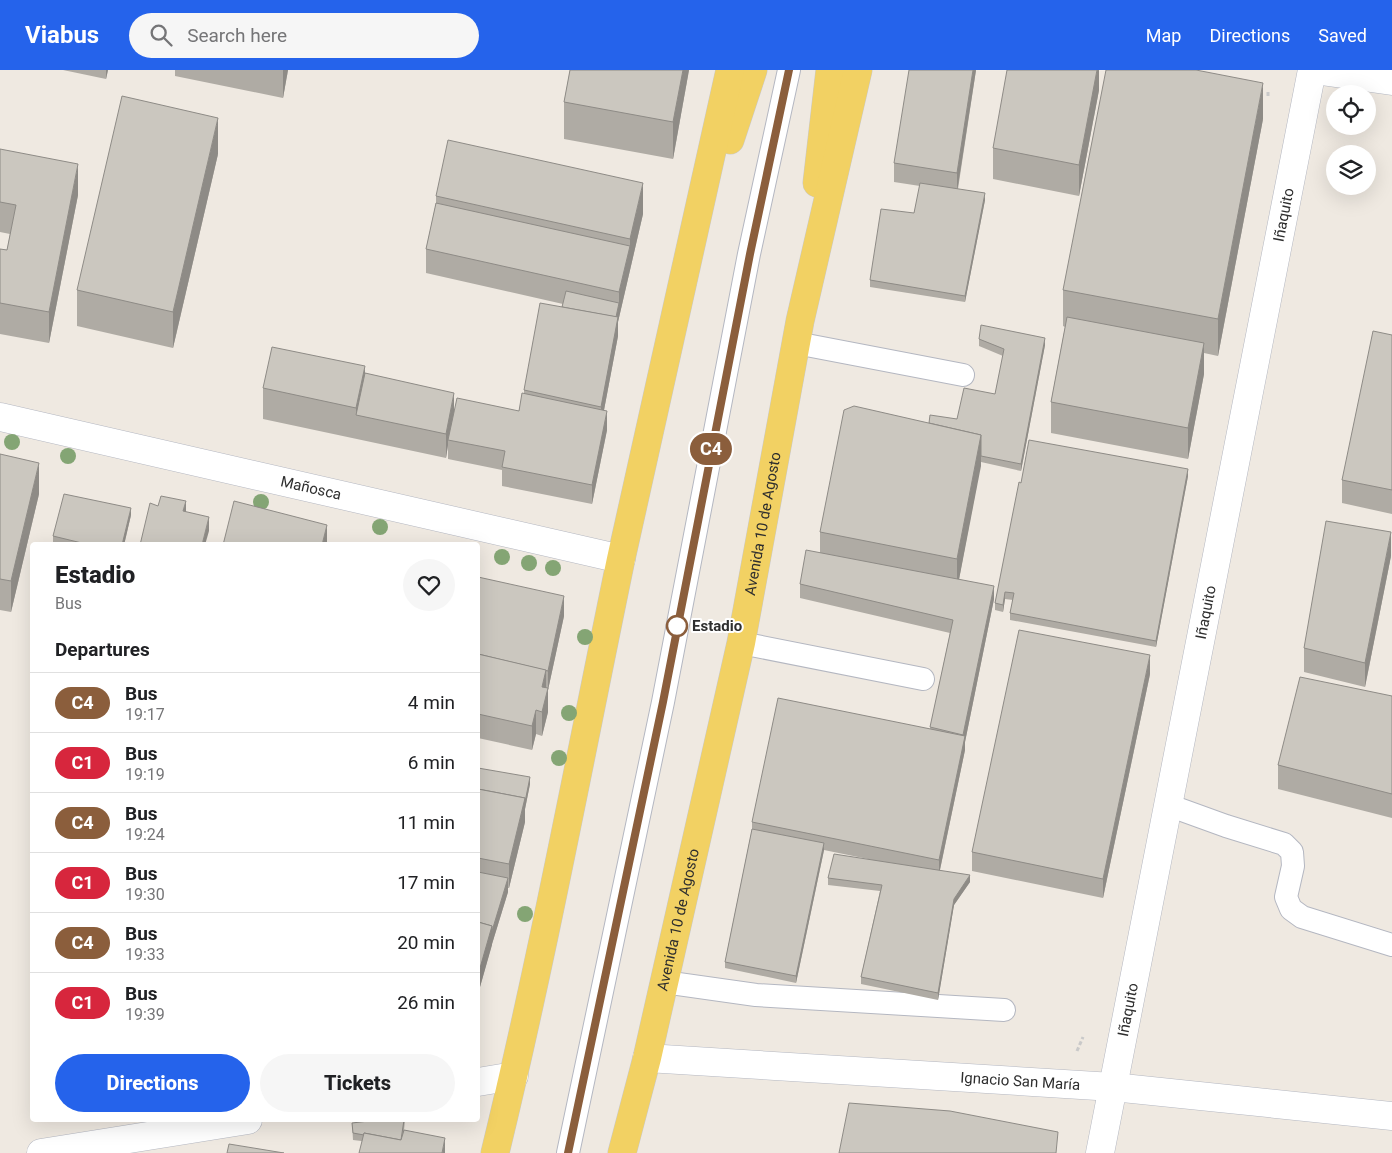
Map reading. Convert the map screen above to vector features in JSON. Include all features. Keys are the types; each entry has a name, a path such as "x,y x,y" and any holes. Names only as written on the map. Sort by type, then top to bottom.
{"main road":[{"path":"495,1153 514,1076 557,877 621,559 730,70"},
{"path":"677,304 753,70"},
{"path":"798,332 830,70"},
{"name":"Avenida 10 de Agosto","path":"622,1153 647,1058 742,643 798,332 858,70"}],"street":[{"path":"1313,70 1392,81"},
{"name":"Iñaquito","path":"1100,1153 1313,70"},
{"name":"Mañosca","path":"0,417 621,559"},
{"name":"Ignacio San María","path":"647,1058 1114,1087 1392,1116"},
{"path":"480,1082 514,1076"},
{"path":"41,1153 235,1122"}],"lane":[{"path":"568,1153 663,702 750,254 788,70"},
{"path":"798,332 963,376"},
{"path":"742,643 923,679"},
{"path":"1168,805 1284,844 1292,852 1293,866 1286,897 1291,909 1302,917 1392,945"},
{"path":"664,982 756,995 1004,1010"}],"building":[{"path":"570,70 683,70 673,122 564,102"},
{"path":"909,70 973,70 957,173 894,163"},
{"path":"1007,70 1097,70 1079,165 993,148"},
{"path":"1106,70 1196,70 1263,83 1218,319 1063,290"},
{"path":"122,96 218,118 173,312 77,290"},
{"path":"448,140 643,183 630,239 436,196"},
{"path":"0,149 78,164 49,312 0,303 0,249 7,250 16,205 0,202"},
{"path":"920,183 985,193 965,296 870,280 881,209 914,213"},
{"path":"436,203 630,246 619,292 426,249"},
{"path":"566,291 619,303 616,317 562,307"},
{"path":"540,303 618,317 601,407 524,390"},
{"path":"1067,317 1204,343 1188,428 1051,402"},
{"path":"981,325 1045,338 1021,464 981,456 981,435 929,423 930,415 957,419 964,388 995,394 1004,349 979,339"},
{"path":"1373,331 1392,335 1392,490 1342,480"},
{"path":"272,347 365,366 356,408 263,388"},
{"path":"365,373 454,393 446,434 356,415"},
{"path":"522,393 607,411 592,485 502,467 505,451 448,440 457,398 519,411"},
{"path":"854,406 981,435 957,559 820,532 844,410"},
{"path":"1029,440 1188,469 1156,641 1010,613 1014,593 1005,592 1003,605 995,603"},
{"path":"0,454 39,463 11,581 0,579"},
{"path":"64,494 131,508 123,542 78,542 53,536"},
{"path":"161,496 186,501 183,511 209,517 203,542 141,542 150,503 158,506"},
{"path":"234,501 327,525 323,542 224,542"},
{"path":"1326,521 1391,532 1365,663 1304,648"},
{"path":"806,550 994,586 963,735 930,727 953,620 800,584"},
{"path":"480,577 564,596 548,671 480,654"},
{"path":"1019,630 1150,655 1103,879 972,852"},
{"path":"480,654 546,670 542,687 548,688 542,712 536,710 532,726 480,714"},
{"path":"1300,677 1392,696 1392,794 1278,765"},
{"path":"778,698 965,736 939,860 752,822"},
{"path":"480,768 530,777 525,802 525,798 480,789"},
{"path":"480,789 525,798 509,864 480,858"},
{"path":"752,829 824,843 796,976 725,962"},
{"path":"834,854 970,875 954,899 938,993 861,977 882,885 828,878"},
{"path":"480,872 508,878 492,931 492,926 480,923"},
{"path":"480,923 492,926 480,968"},
{"path":"849,1103 950,1111 1058,1132 1056,1153 839,1153"},
{"path":"404,1122 401,1140 364,1133 364,1135 353,1133 352,1123"},
{"path":"404,1130 445,1138 442,1153 359,1153 364,1133 401,1140"},
{"path":"229,1144 284,1153 227,1153"}],"bus line":[{"name":"C4","path":"568,1153 663,702 750,254 789,70"}],"place":[{"name":"Estadio","path":"677,626"}]}
